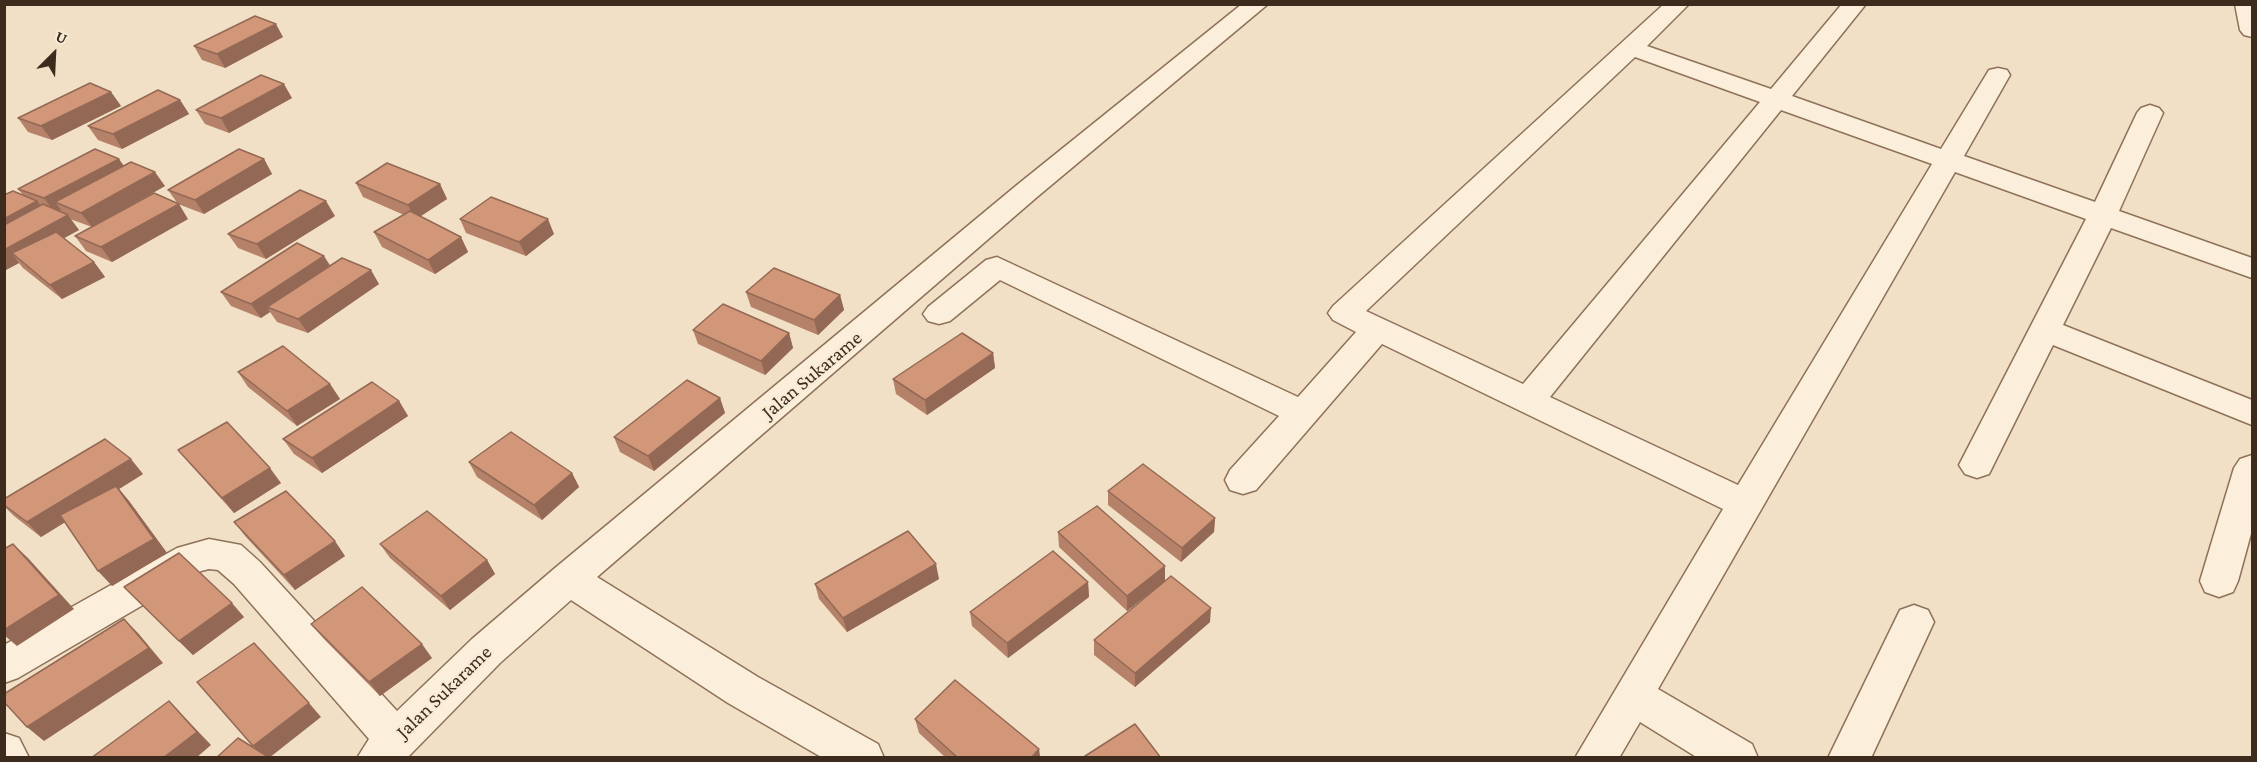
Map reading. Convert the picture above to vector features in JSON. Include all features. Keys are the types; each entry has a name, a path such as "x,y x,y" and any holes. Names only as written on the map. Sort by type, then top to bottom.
{"street":[{"name":"Jalan Sukarame","path":"387,748 486,651 569,579 860,335 1027,191 1257,4"},
{"path":"1678,4 1344,314 1745,504"},
{"path":"1528,401 1855,4"},
{"path":"2246,4 2253,30"},
{"path":"1631,48 2253,268"},
{"path":"1596,758 1998,75"},
{"path":"1977,465 2103,214 2150,113"},
{"path":"939,314 997,267 1302,413"},
{"path":"1243,480 1377,329"},
{"path":"2044,329 2253,413"},
{"path":"2219,581 2253,468"},
{"path":"4,666 190,559 209,554 228,556 247,573 387,748"},
{"path":"569,579 743,690 862,758"},
{"path":"1849,758 1914,622"},
{"path":"1633,696 1737,758"},
{"path":"4,752 8,758"}],"building":[{"path":"255,16 276,24 217,54 194,46"},
{"path":"261,75 284,84 221,118 196,110"},
{"path":"90,83 111,92 41,126 18,118"},
{"path":"158,90 180,100 113,134 88,126"},
{"path":"95,149 119,159 44,198 18,189"},
{"path":"239,149 264,159 195,200 168,190"},
{"path":"131,162 155,172 81,213 55,202"},
{"path":"387,163 440,184 408,205 356,183"},
{"path":"300,190 326,201 257,244 228,234"},
{"path":"13,191 37,201 4,219 4,195"},
{"path":"154,193 179,204 101,247 75,236"},
{"path":"491,197 548,219 519,242 460,219"},
{"path":"43,204 68,215 4,250 4,225"},
{"path":"410,211 461,237 428,260 374,232"},
{"path":"56,232 94,262 50,285 12,253"},
{"path":"297,243 324,256 251,304 221,292"},
{"path":"342,258 371,270 298,319 267,307"},
{"path":"774,268 840,295 814,320 746,292"},
{"path":"723,304 789,333 761,361 693,330"},
{"path":"962,333 993,353 925,400 893,379"},
{"path":"283,346 330,384 287,411 238,372"},
{"path":"687,380 720,398 648,456 614,437"},
{"path":"372,382 399,401 312,458 283,439"},
{"path":"227,422 270,468 222,498 178,450"},
{"path":"511,432 572,473 534,505 469,462"},
{"path":"105,439 131,459 27,522 4,505 4,499"},
{"path":"1143,464 1215,518 1182,548 1108,491"},
{"path":"116,486 154,539 98,571 60,515"},
{"path":"286,491 335,541 284,575 234,522"},
{"path":"1097,506 1165,566 1127,596 1058,532"},
{"path":"427,511 487,560 441,596 380,544"},
{"path":"908,531 936,564 843,618 815,584"},
{"path":"13,544 59,595 4,630 4,549"},
{"path":"1053,551 1088,582 1007,643 970,612"},
{"path":"179,553 232,603 179,641 124,587"},
{"path":"1171,576 1211,608 1135,673 1094,640"},
{"path":"362,587 422,644 369,682 311,624"},
{"path":"124,619 149,648 27,727 4,702 4,694"},
{"path":"254,643 309,703 253,746 197,682"},
{"path":"955,680 1039,749 1031,758 958,758 915,719"},
{"path":"169,701 197,732 163,758 91,758"},
{"path":"1135,724 1161,758 1082,758"},
{"path":"238,738 270,758 216,758"}]}
